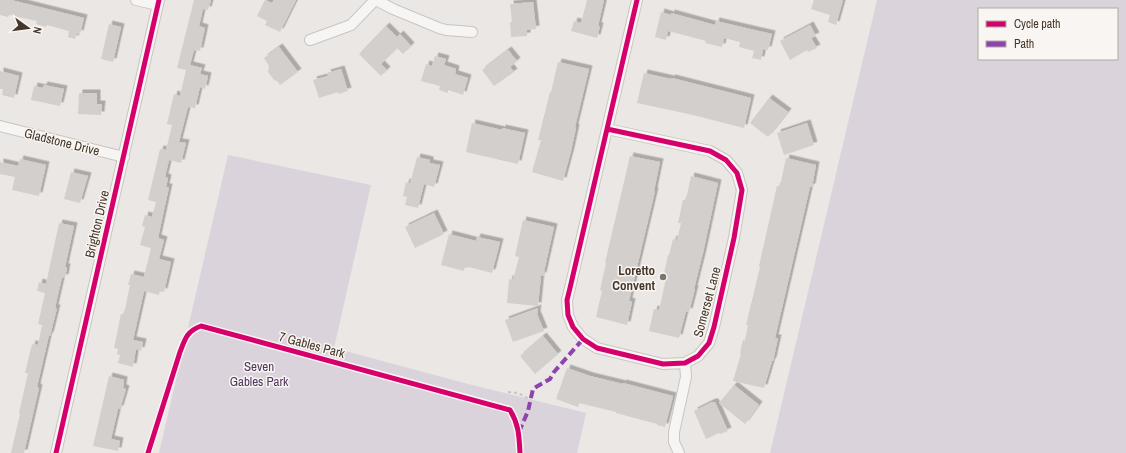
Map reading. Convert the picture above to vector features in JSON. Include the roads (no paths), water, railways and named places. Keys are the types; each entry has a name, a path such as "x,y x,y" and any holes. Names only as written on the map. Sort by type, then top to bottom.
{"street":[{"path":"136,0 159,3"},
{"path":"310,40 351,25 376,0 393,9 439,28 472,32"},
{"path":"637,0 567,300 568,314 573,327 579,335 597,348 663,364 685,363 686,377 674,432 674,442 679,453"},
{"name":"Brighton Drive","path":"56,453 159,3"},
{"name":"Gladstone Drive","path":"0,126 124,157"},
{"name":"Somerset Lane","path":"607,129 710,151 726,160 737,173 742,190 734,238 714,327 709,343 698,356 685,363"}],"place":[{"name":"Loretto Convent","path":"663,277"}],"park label":[{"name":"Seven Gables Park","path":"259,374"}]}
